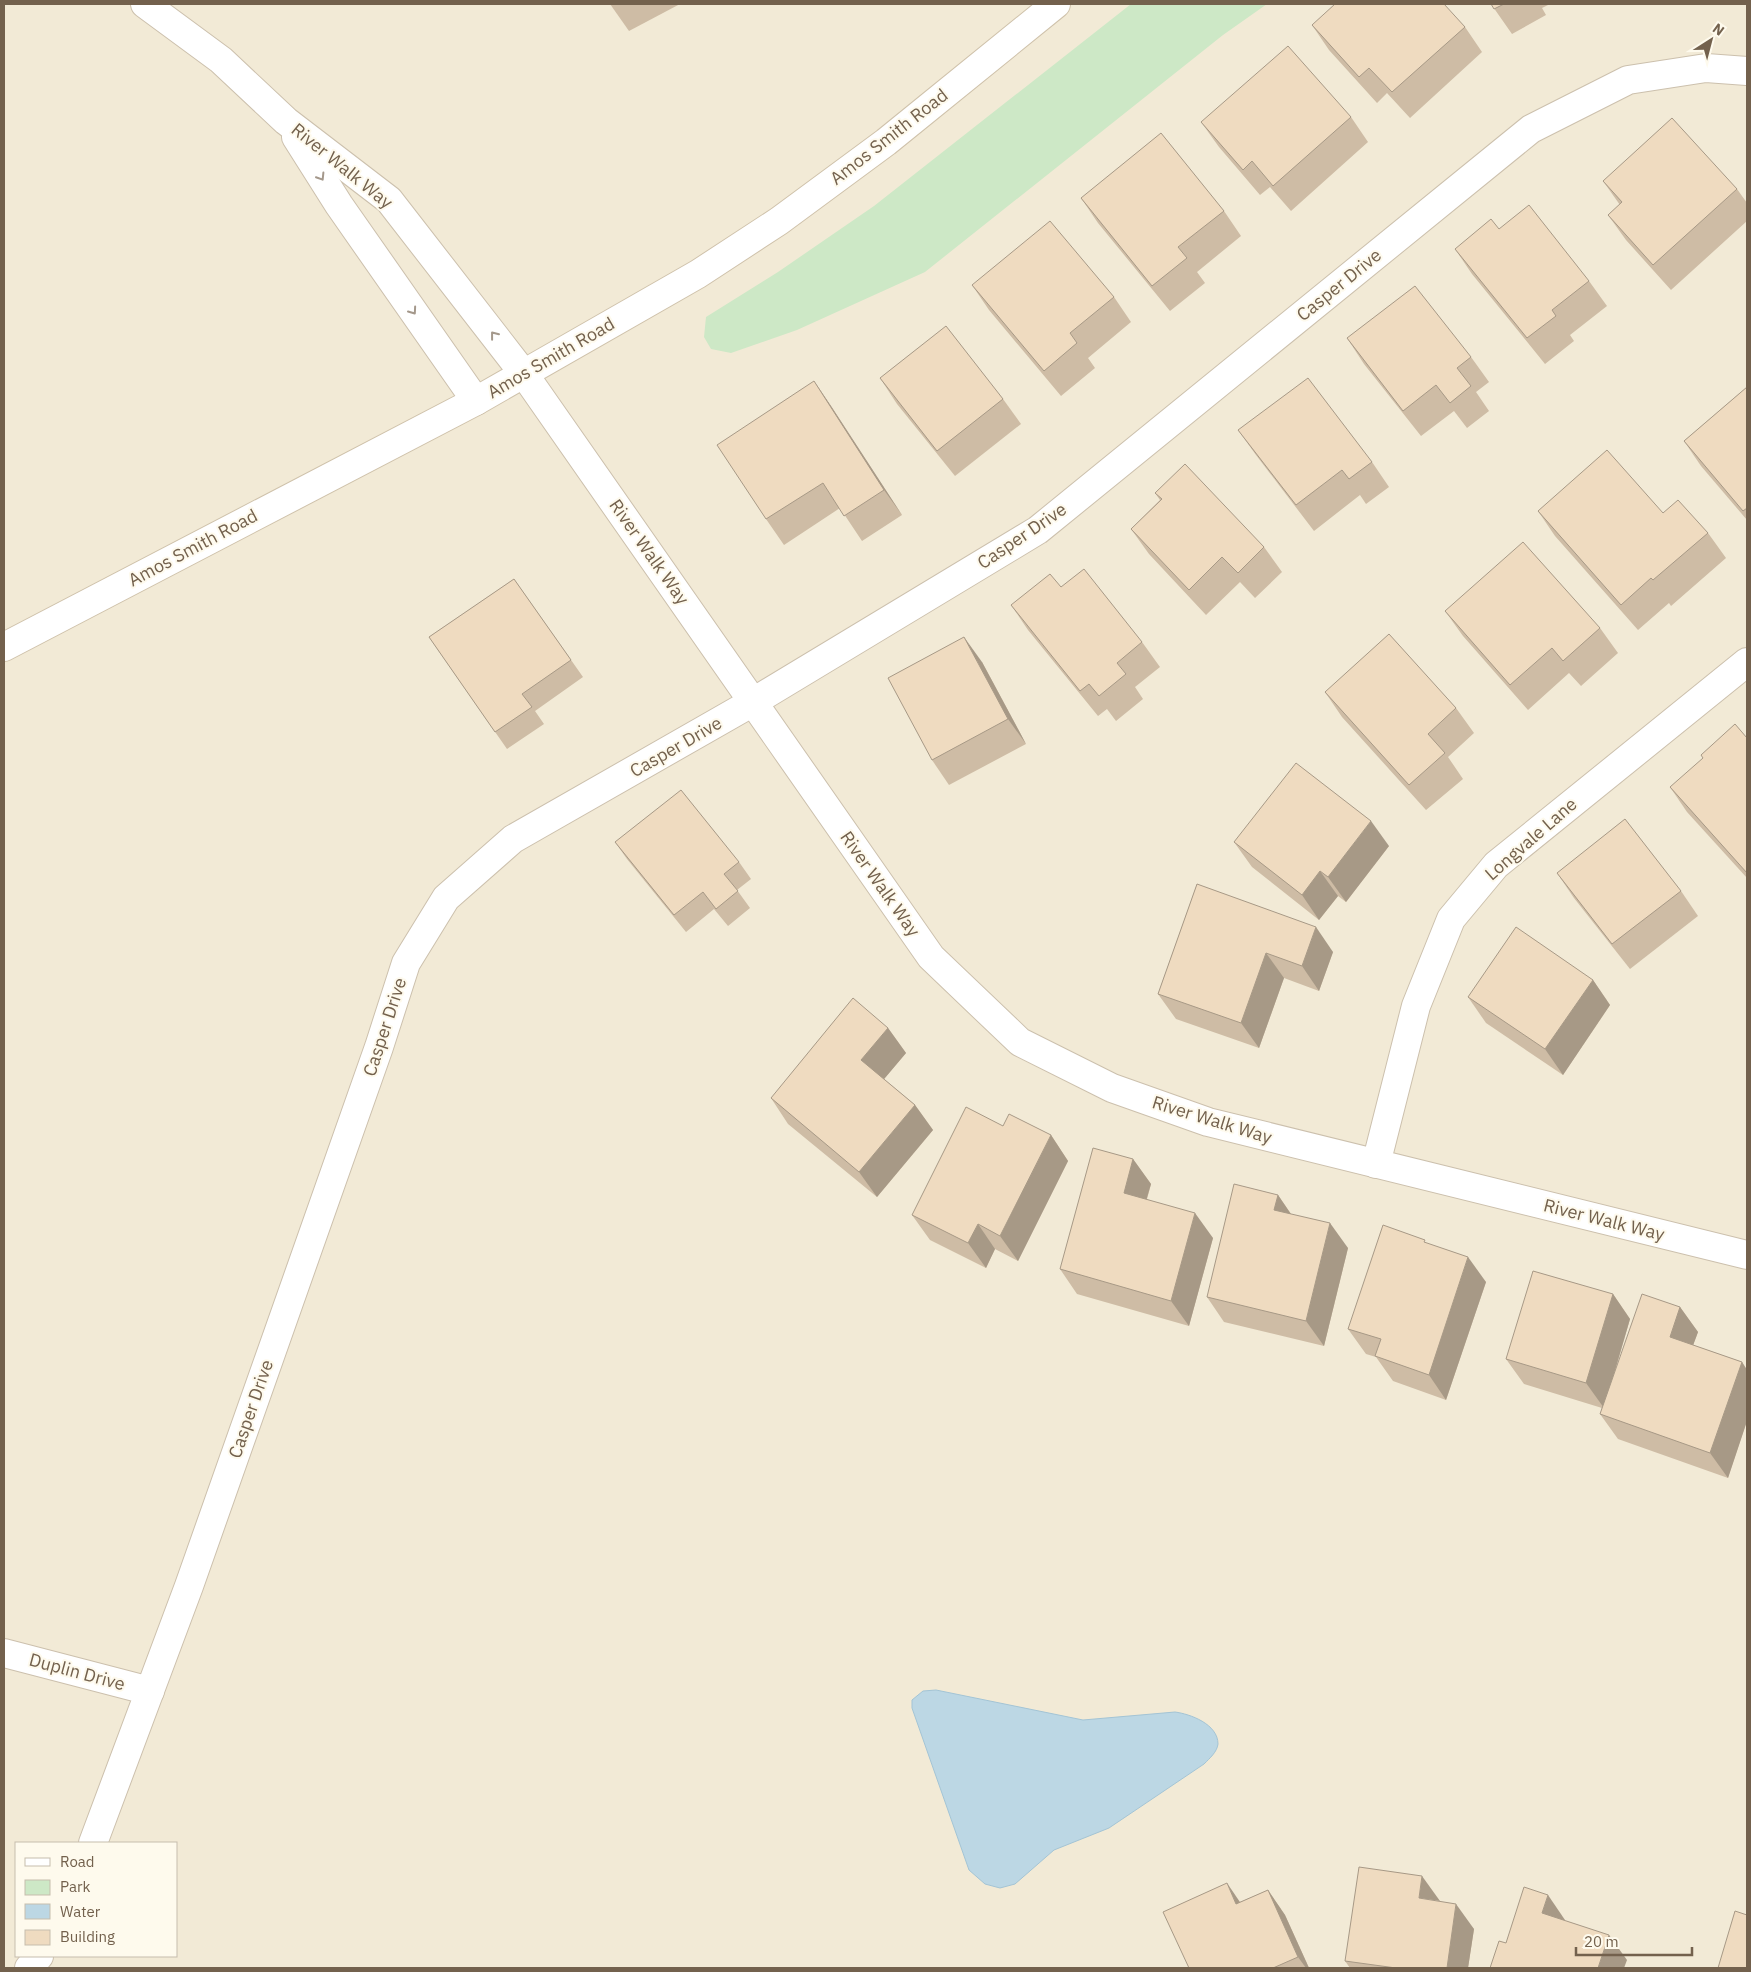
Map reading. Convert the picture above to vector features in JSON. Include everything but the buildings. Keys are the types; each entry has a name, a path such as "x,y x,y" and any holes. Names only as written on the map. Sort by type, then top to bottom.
{"street":[{"name":"River Walk Way","path":"145,4 221,60 286,121 389,200 524,374 931,957 1020,1042 1112,1088 1208,1122 1747,1255"},
{"name":"Amos Smith Road","path":"4,647 476,400 698,274 779,221 886,142 1056,4"},
{"name":"Casper Drive","path":"93,1842 192,1576 370,1075 406,963 446,898 513,840 753,702 1038,530 1531,129 1628,80 1706,68 1747,72"},
{"name":"River Walk Way","path":"286,121 339,205 476,400"},
{"name":"Longvale Lane","path":"1376,1164 1416,1006 1451,919 1496,865 1747,662"},
{"name":"Duplin Drive","path":"4,1653 150,1691"},
{"path":"29,1968 38,1957"}],"shaded area":[{"path":"4,4 1747,4 1747,1968 4,1968"}],"green space":[{"path":"1131,4 1267,4 1223,35 925,272 797,330 731,353 711,349 704,337 706,317 778,272 874,206"}],"water":[{"path":"936,1690 1083,1720 1181,1713 1202,1721 1208,1726 1217,1737 1218,1744 1215,1752 1204,1764 1109,1828 1054,1850 1015,1884 1000,1888 985,1884 969,1870 912,1708 912,1700 923,1691"}]}
